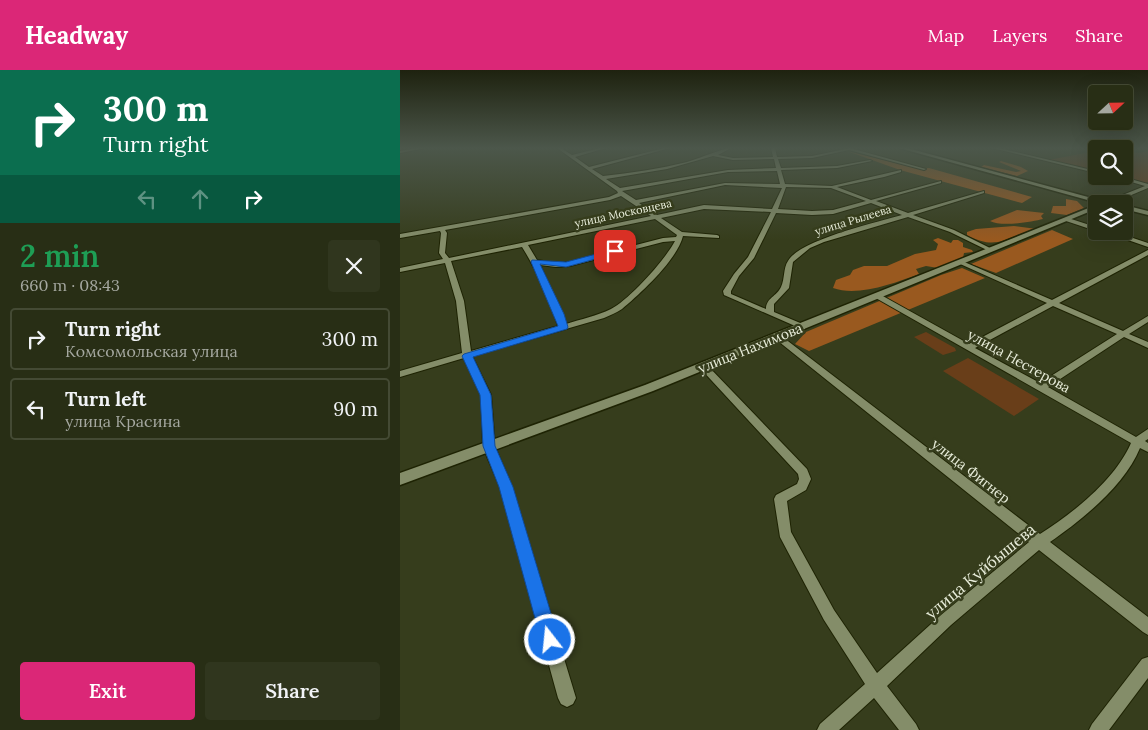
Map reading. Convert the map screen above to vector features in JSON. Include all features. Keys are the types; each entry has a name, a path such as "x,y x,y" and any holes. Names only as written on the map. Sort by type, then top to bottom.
{"main road":[{"path":"1017,179 1088,198"},
{"path":"1133,209 1148,212"},
{"name":"улица Нахимова","path":"400,479 703,366 1088,211"}],"street":[{"path":"602,179 680,237"},
{"path":"400,236 610,198 620,192 687,179"},
{"path":"781,179 784,186 775,211 751,258 736,275 727,291 728,295 802,327"},
{"path":"635,202 725,184 832,187 866,179"},
{"name":"улица Московцева","path":"400,270 709,207 828,213 939,182"},
{"path":"1133,182 1148,186"},
{"path":"1126,195 1148,186"},
{"path":"832,187 906,216 952,231 991,250"},
{"name":"улица Рылеева","path":"770,313 770,304 785,288 790,262 801,252 822,241 982,192"},
{"path":"1068,220 1088,226"},
{"path":"441,228 444,233 442,253 447,260 460,301 467,356 486,395 489,446 506,487 566,698"},
{"path":"400,374 602,316 617,309 646,284 680,237"},
{"path":"535,262 556,265 570,264 680,237 717,237"},
{"path":"1133,240 1148,245"},
{"path":"524,244 535,262 563,327"},
{"path":"968,348 1148,252"},
{"path":"960,262 1148,345"},
{"name":"улица Нестерова","path":"878,297 1040,388 1144,441"},
{"path":"1040,388 1148,318"},
{"name":"улица Фигнер","path":"777,337 1038,543 1148,627"},
{"path":"703,366 804,472 806,479 802,487 780,499 785,533 829,615 876,686 910,730"},
{"name":"улица Куйбышева","path":"826,730 946,620 1038,543 1072,520 1117,476 1144,441"},
{"path":"1098,730 1148,665"}],"shaded area":[{"path":"933,179 967,179 1032,197 1022,203"},
{"path":"1133,179 1148,179 1148,182 1145,183"},
{"path":"1066,199 1077,201 1084,208 1067,215 1051,213 1053,206 1066,206"},
{"path":"1017,210 1044,213 1041,216 1043,219 1008,224 990,221"},
{"path":"1014,226 1037,229 995,242 978,240 967,235 967,232 976,229"},
{"path":"1052,230 1073,239 996,273 971,264"},
{"path":"938,238 951,243 953,240 958,240 963,243 963,247 973,252 964,253 963,258 938,268 926,266 916,269 919,274 876,288 854,291 833,288 836,280 850,275 853,270 864,266 887,266 915,254 936,250 938,244 933,240"},
{"path":"962,268 985,278 809,351 795,344 806,332"},
{"path":"926,332 955,348 956,351 943,355 914,337"},
{"path":"968,358 1039,399 1014,416 943,371"}],"route":[{"path":"550,640 506,487 489,446 486,395 467,356 563,327 535,262 556,265 566,264 615,251"}]}
